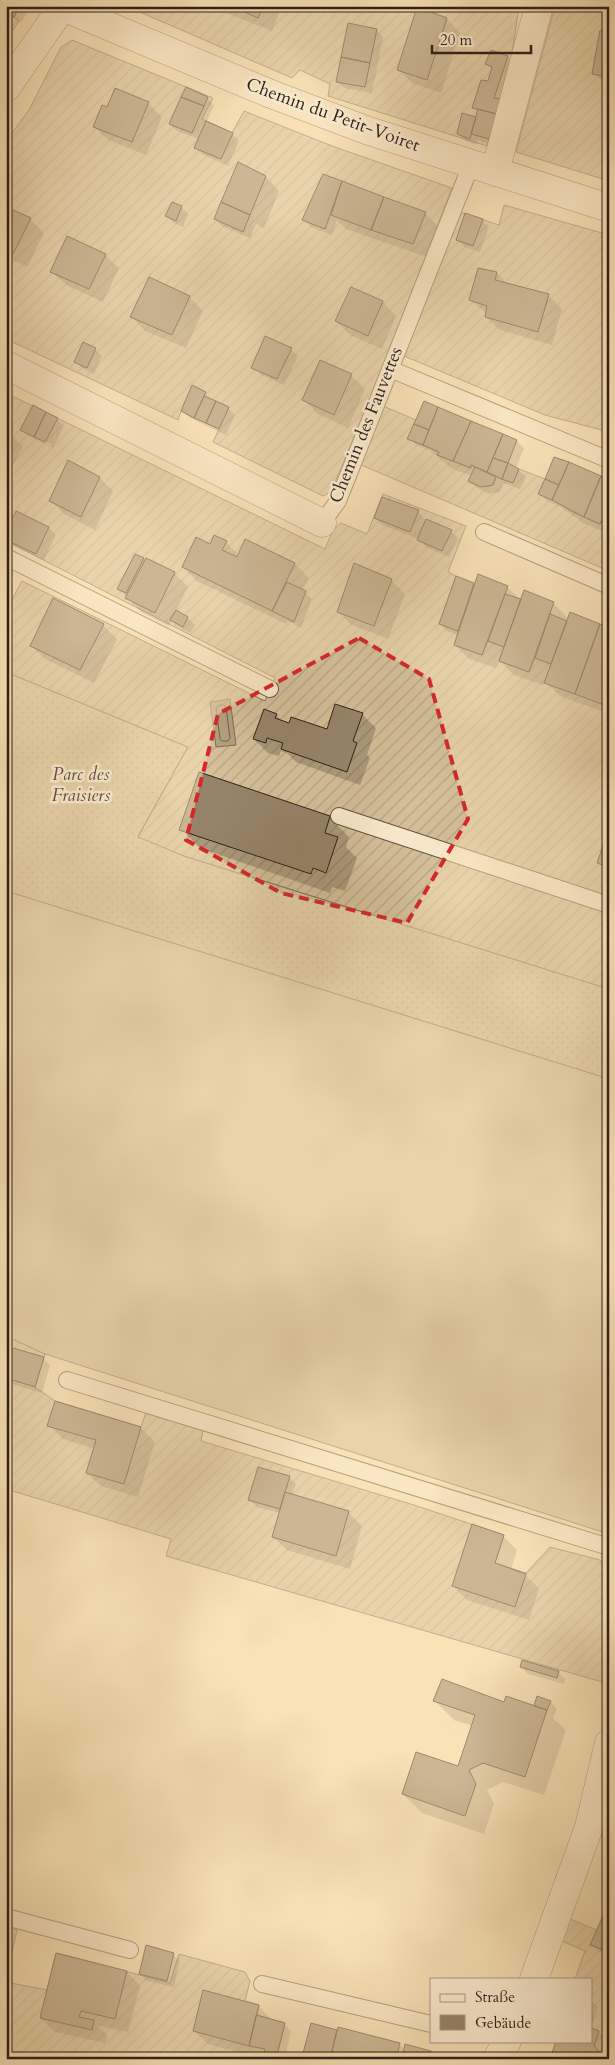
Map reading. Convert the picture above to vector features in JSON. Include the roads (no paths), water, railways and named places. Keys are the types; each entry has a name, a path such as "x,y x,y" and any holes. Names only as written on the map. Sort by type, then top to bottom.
{"street":[{"path":"6,88 63,6"},
{"name":"Chemin du Petit-Voiret","path":"63,6 280,98 366,130 609,208"},
{"path":"483,168 539,6"},
{"name":"Chemin des Fauvettes","path":"6,365 322,523"},
{"path":"534,1978 589,1828 609,1743"}],"lane":[{"name":"Chemin des Fauvettes","path":"322,523 338,501 390,369 483,168"},
{"path":"390,369 609,460"},
{"path":"484,532 609,586"},
{"path":"8,563 270,689"},
{"path":"339,816 609,905"},
{"path":"67,1380 609,1547"},
{"path":"6,1917 130,1950"},
{"path":"262,1984 430,2024"}],"water":[{"path":"230,699 236,745 216,747 210,702"}],"park label":[{"name":"Parc des Fraisiers","path":"81,784"}]}
